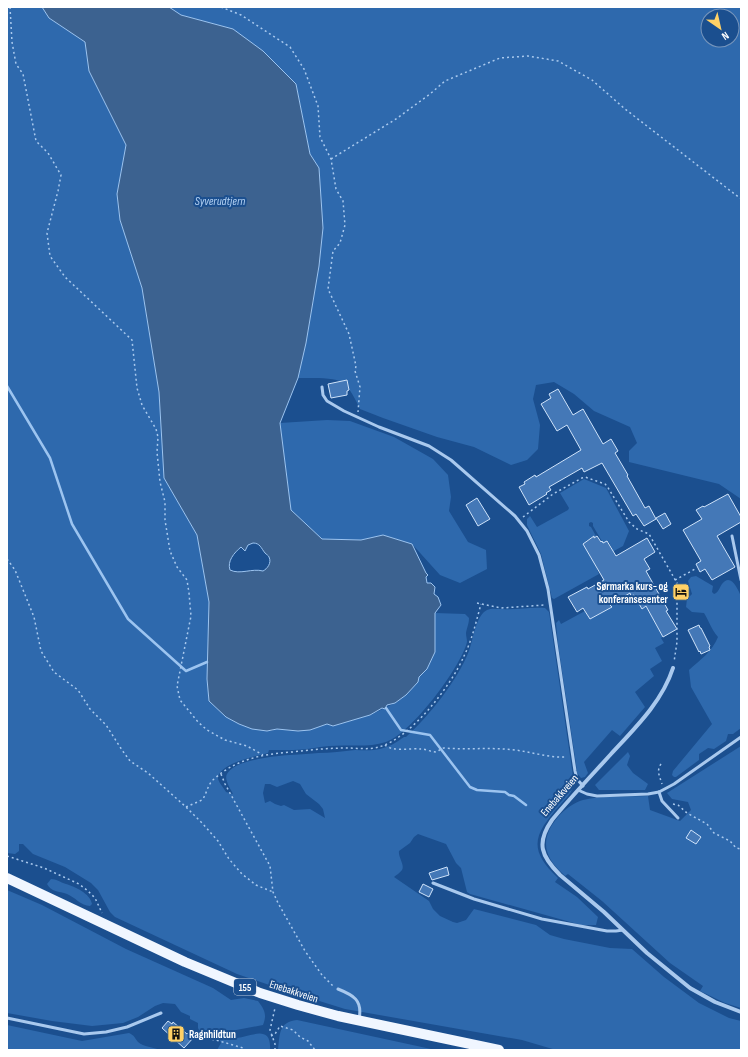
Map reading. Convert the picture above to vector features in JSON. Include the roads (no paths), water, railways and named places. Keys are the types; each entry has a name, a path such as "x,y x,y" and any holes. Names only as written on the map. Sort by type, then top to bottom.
{"main road":[{"name":"Enebakkveien","path":"7,878 212,974 279,999 317,1011 359,1021 499,1050"}],"street":[{"name":"Enebakkveien","path":"673,668 667,685 645,715 583,786 557,813 547,827 543,838 543,851 547,861 557,872 648,953 694,991 715,1002 741,1012"}],"lane":[{"path":"322,387 323,395 327,401 344,411 428,446 444,455 464,470 519,520 530,536 537,549 545,576 551,605 575,775 583,786"},
{"path":"732,536 741,580"},
{"path":"578,790 597,796 648,794 659,792 741,737"},
{"path":"659,792 662,801 678,818"},
{"path":"433,883 474,899 542,919 607,931 623,930"},
{"path":"338,989 351,995 357,1001 360,1008 359,1021"},
{"path":"7,1018 84,1034 106,1032 126,1027 161,1013"}],"water":[{"name":"Syverudtjern","path":"42,7 169,7 181,15 233,29 263,51 296,84 310,154 319,168 323,228 319,266 306,343 298,378 280,423 291,510 322,539 361,540 383,535 412,544 428,575 426,577 427,583 431,583 435,587 434,594 438,597 441,605 435,613 435,652 427,669 406,695 395,703 387,705 385,709 382,708 370,715 333,726 327,724 310,730 298,731 277,729 267,731 252,729 239,724 226,717 209,701 207,679 209,602 197,535 164,478 159,392 142,288 120,220 117,194 126,145 89,71 85,42 49,18","holes":["253,543 260,546 269,557 269,566 263,571 255,570 238,572 230,570 229,563 236,552 241,547 245,551 248,545"]}],"waterway":[{"path":"7,386 50,458 72,524 128,619 186,671 207,662"},
{"path":"386,708 401,730 430,735 470,787 477,790 505,792 514,796 526,805"}],"place":[{"name":"Sørmarka kurs- og konferansesenter","path":"681,592"},
{"name":"Ragnhildtun","path":"176,1034"}]}
